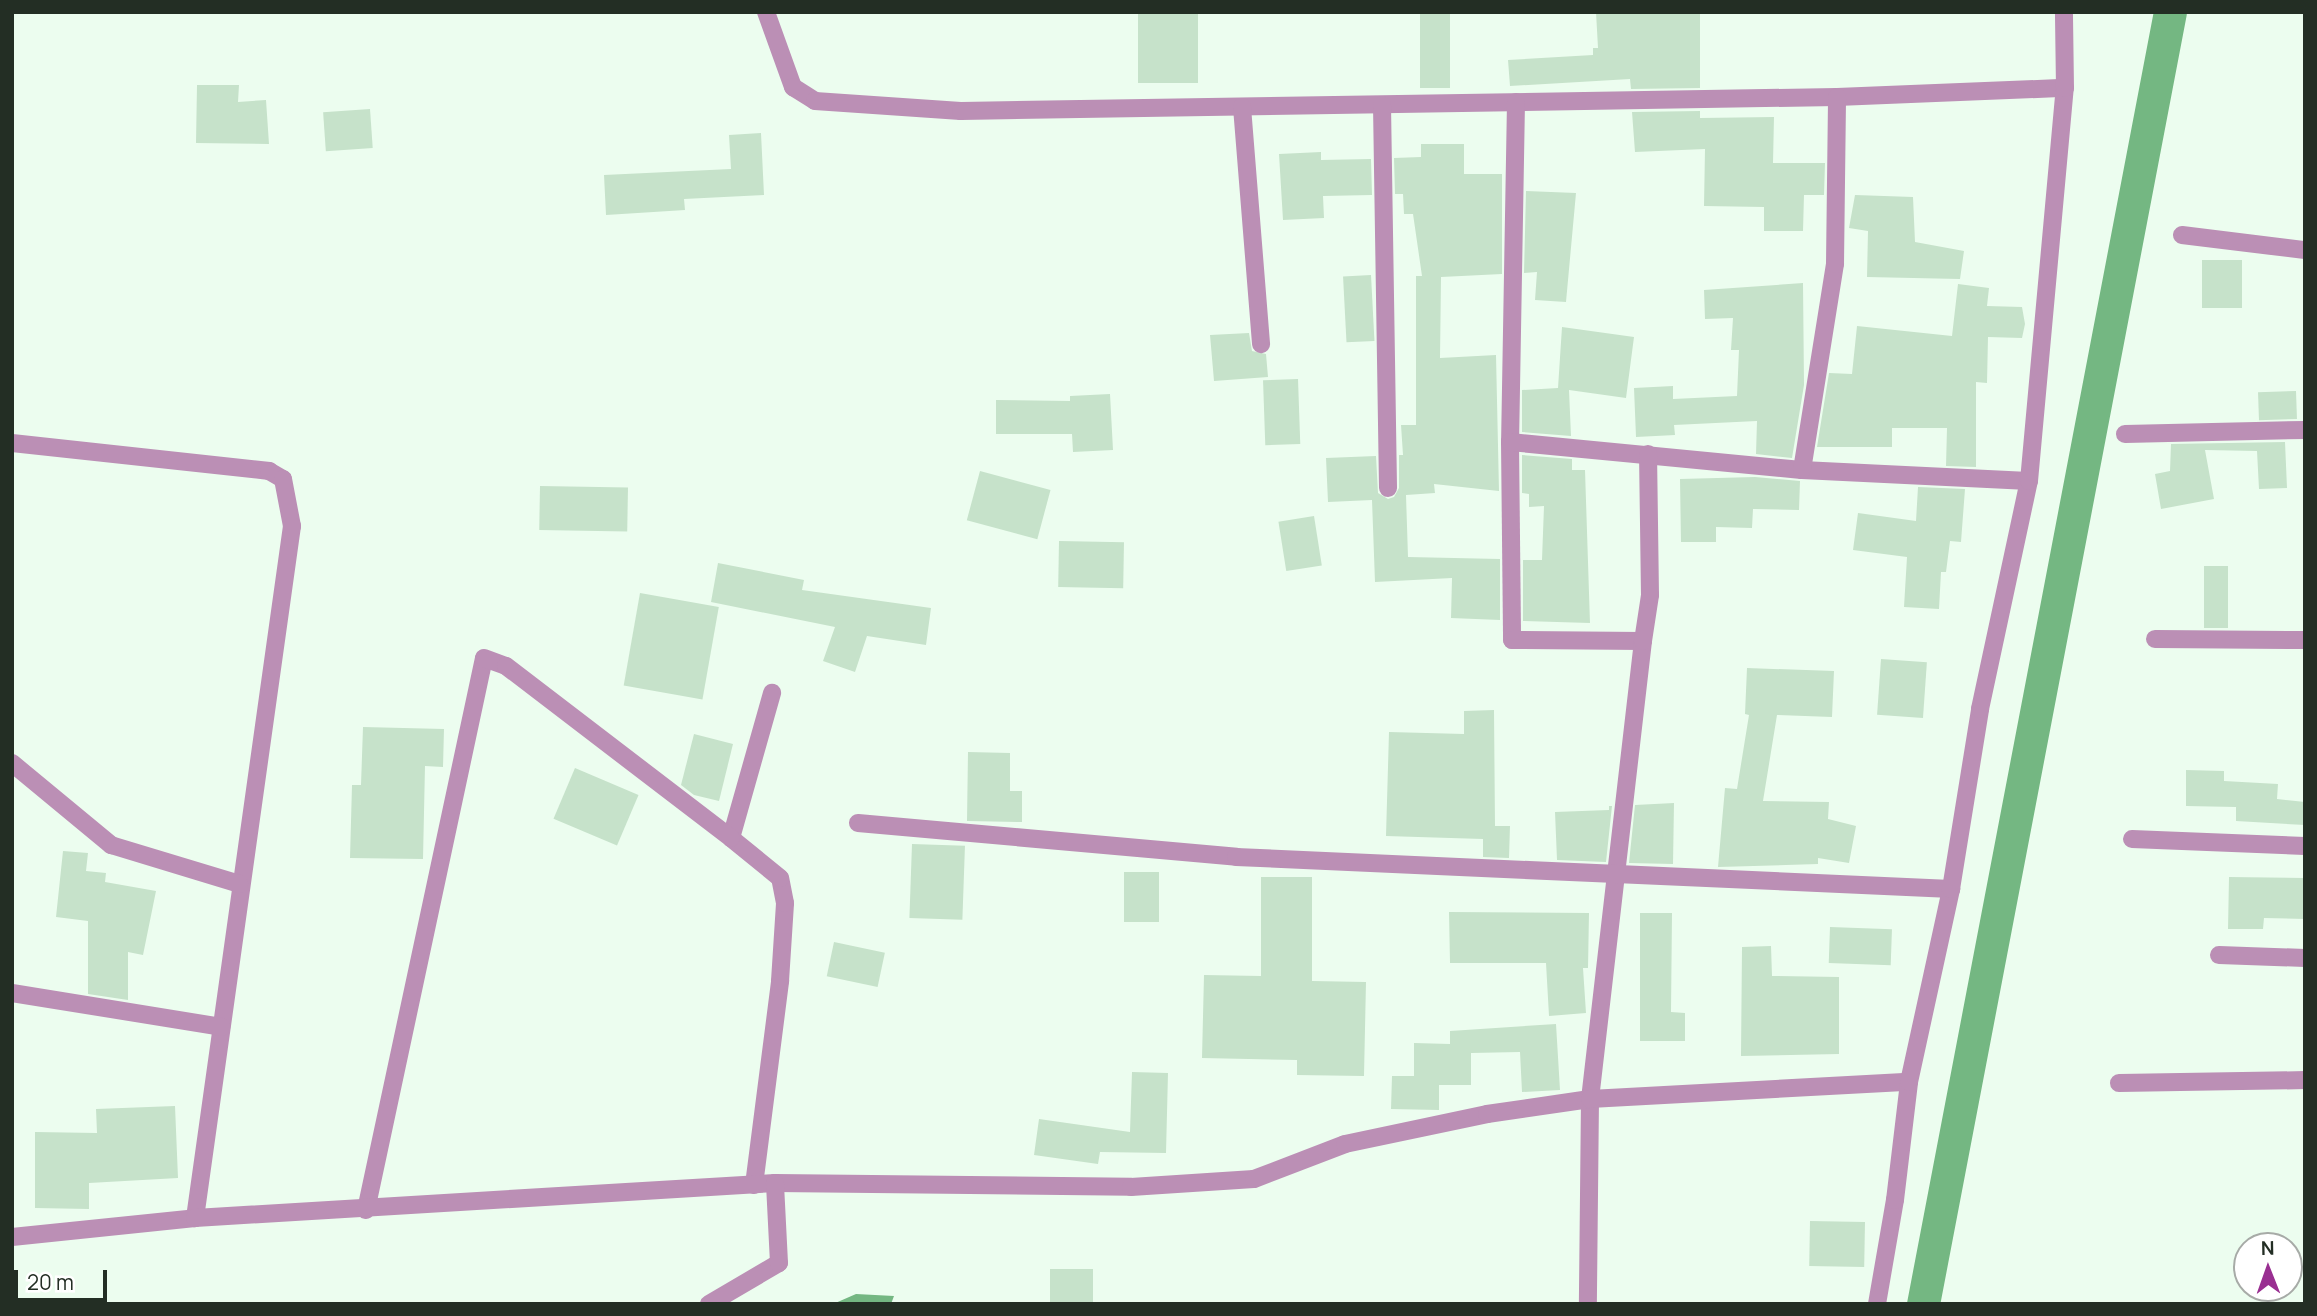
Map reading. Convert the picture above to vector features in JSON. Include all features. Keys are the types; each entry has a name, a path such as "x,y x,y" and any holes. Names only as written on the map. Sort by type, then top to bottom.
{"street":[{"path":"766,12 793,87 815,101 961,111 1838,97 2064,88"},
{"path":"1877,1304 1895,1200 1909,1082 1951,889 1980,709 2029,481 2064,88 2064,12"},
{"path":"1802,470 1835,264 1838,97"},
{"path":"1516,102 1510,442 1512,640 1643,641"},
{"path":"1381,105 1388,488"},
{"path":"1242,107 1261,344"},
{"path":"2182,235 2305,250"},
{"path":"2124,434 2305,430"},
{"path":"1510,442 1802,470 2029,481"},
{"path":"12,443 269,471 283,479 292,526 239,884 195,1218"},
{"path":"1588,1304 1590,1099 1650,595 1648,454"},
{"path":"2155,639 2305,640"},
{"path":"366,1210 484,657 506,666 780,878 785,903 780,981 754,1185"},
{"path":"731,838 772,693"},
{"path":"12,763 111,845 239,884"},
{"path":"858,823 1236,857 1951,889"},
{"path":"2132,839 2305,846"},
{"path":"2219,955 2305,958"},
{"path":"12,993 221,1027"},
{"path":"2119,1083 2305,1080"},
{"path":"12,1237 195,1218 775,1184 1131,1187 1254,1179 1345,1144 1487,1114 1590,1099 1909,1082"},
{"path":"709,1304 779,1263 775,1184"}],"shaded area":[{"path":"856,1294 894,1296 891,1304 833,1304"}],"building":[{"path":"1138,12 1198,12 1198,83 1138,83"},
{"path":"1420,12 1450,12 1450,88 1420,88"},
{"path":"1596,12 1700,12 1700,88 1631,89 1630,79 1510,86 1508,60 1593,55 1593,48 1598,48"},
{"path":"197,85 239,85 238,102 266,100 269,144 196,143"},
{"path":"370,109 373,148 326,151 323,112"},
{"path":"1700,111 1700,118 1774,117 1773,163 1825,163 1824,195 1804,195 1803,231 1764,231 1764,207 1704,206 1705,149 1635,152 1632,112"},
{"path":"761,133 764,195 684,199 685,210 606,215 604,175 731,169 729,135"},
{"path":"1421,144 1464,144 1464,174 1502,174 1502,274 1441,277 1440,358 1496,355 1499,491 1434,484 1435,493 1406,495 1408,557 1500,559 1500,620 1451,618 1452,578 1375,582 1372,500 1328,502 1326,458 1376,456 1378,493 1388,499 1394,497 1399,488 1399,455 1403,455 1401,425 1416,425 1416,276 1422,276 1413,214 1404,214 1403,194 1395,194 1394,158 1421,157"},
{"path":"1321,152 1321,160 1371,159 1372,195 1323,196 1324,218 1283,220 1279,154"},
{"path":"1526,191 1576,193 1566,302 1535,300 1537,272 1524,273"},
{"path":"1855,195 1913,197 1915,242 1964,251 1960,279 1867,277 1868,231 1849,228"},
{"path":"2202,260 2242,260 2242,308 2202,308"},
{"path":"1371,275 1374,341 1346,342 1343,276"},
{"path":"1803,283 1804,385 1792,458 1756,454 1757,421 1674,425 1675,435 1636,437 1634,388 1673,386 1673,399 1737,396 1739,350 1731,350 1733,318 1705,319 1704,290"},
{"path":"1958,284 1989,288 1987,306 2022,307 2025,324 2022,338 1988,337 1987,383 1976,382 1976,467 1946,466 1947,428 1892,428 1892,447 1817,447 1829,373 1852,374 1857,326 1952,336"},
{"path":"1562,327 1634,337 1626,398 1569,390 1571,436 1522,432 1522,390 1558,388"},
{"path":"1249,333 1252,351 1266,354 1268,377 1214,381 1210,335"},
{"path":"1298,379 1300,444 1265,445 1263,380"},
{"path":"2296,391 2297,419 2259,420 2258,392"},
{"path":"1110,394 1113,450 1073,452 1072,434 996,434 996,400 1070,401 1070,396"},
{"path":"2285,442 2287,488 2259,489 2257,451 2205,450 2214,499 2161,509 2155,474 2170,471 2171,444"},
{"path":"1522,455 1572,459 1572,470 1585,470 1590,623 1523,621 1523,560 1542,560 1544,506 1529,507 1529,494 1522,493"},
{"path":"980,471 1051,490 1037,539 967,520"},
{"path":"1755,477 1800,481 1799,510 1753,509 1752,528 1716,527 1716,542 1681,542 1680,479"},
{"path":"540,486 628,488 627,532 539,530"},
{"path":"1918,487 1965,489 1961,542 1950,541 1946,572 1941,572 1939,609 1904,607 1907,557 1853,550 1858,513 1916,521"},
{"path":"1314,516 1322,565 1286,571 1278,522"},
{"path":"1059,541 1124,542 1123,588 1058,587"},
{"path":"718,563 804,580 802,590 931,608 926,645 867,636 855,672 823,661 835,627 711,602"},
{"path":"2204,566 2228,566 2228,628 2204,628"},
{"path":"640,593 719,607 702,699 624,686"},
{"path":"1881,659 1927,662 1923,718 1877,715"},
{"path":"1747,668 1834,671 1832,717 1777,715 1763,801 1829,802 1828,819 1856,826 1849,863 1818,858 1818,864 1718,867 1725,788 1737,789 1749,715 1745,714"},
{"path":"1494,710 1495,826 1510,826 1509,858 1483,857 1483,839 1386,836 1389,732 1464,734 1464,711"},
{"path":"363,727 444,729 443,767 425,766 423,859 350,858 352,785 361,785"},
{"path":"694,734 733,744 719,801 694,795 681,785"},
{"path":"968,752 1010,753 1010,791 1022,791 1022,822 967,821"},
{"path":"575,768 639,795 617,846 554,819"},
{"path":"2186,770 2224,771 2224,781 2278,784 2277,799 2305,802 2305,825 2236,821 2236,807 2186,806"},
{"path":"1674,803 1673,864 1629,863 1635,805"},
{"path":"1609,806 1612,806 1606,862 1557,860 1555,812 1609,810"},
{"path":"912,844 965,846 962,920 909,918"},
{"path":"63,851 88,853 86,871 106,873 105,882 156,891 143,955 128,952 128,1000 88,994 88,921 56,917"},
{"path":"1124,872 1159,872 1159,922 1124,922"},
{"path":"1261,877 1312,877 1312,981 1366,982 1364,1076 1297,1075 1297,1060 1202,1058 1204,975 1261,976"},
{"path":"2229,877 2305,878 2305,919 2264,918 2263,929 2228,929"},
{"path":"1449,912 1589,913 1588,968 1583,968 1586,1013 1549,1016 1546,963 1450,963"},
{"path":"1640,913 1672,913 1671,1012 1685,1013 1685,1041 1640,1041"},
{"path":"1830,927 1892,929 1891,965 1829,963"},
{"path":"834,942 885,953 878,987 827,976"},
{"path":"1771,946 1772,976 1839,977 1839,1054 1741,1056 1742,947"},
{"path":"1556,1024 1560,1090 1522,1092 1520,1052 1471,1053 1471,1085 1439,1085 1439,1110 1391,1109 1392,1076 1414,1076 1414,1043 1450,1044 1450,1031"},
{"path":"1132,1072 1168,1073 1166,1153 1100,1152 1098,1164 1034,1155 1039,1119 1130,1132"},
{"path":"175,1106 178,1178 89,1183 89,1209 35,1208 35,1132 97,1133 96,1109"},
{"path":"1810,1221 1865,1222 1864,1267 1809,1266"},
{"path":"1050,1269 1093,1269 1093,1304 1050,1304"}],"waterway":[{"path":"1923,1304 2170,12"}]}
